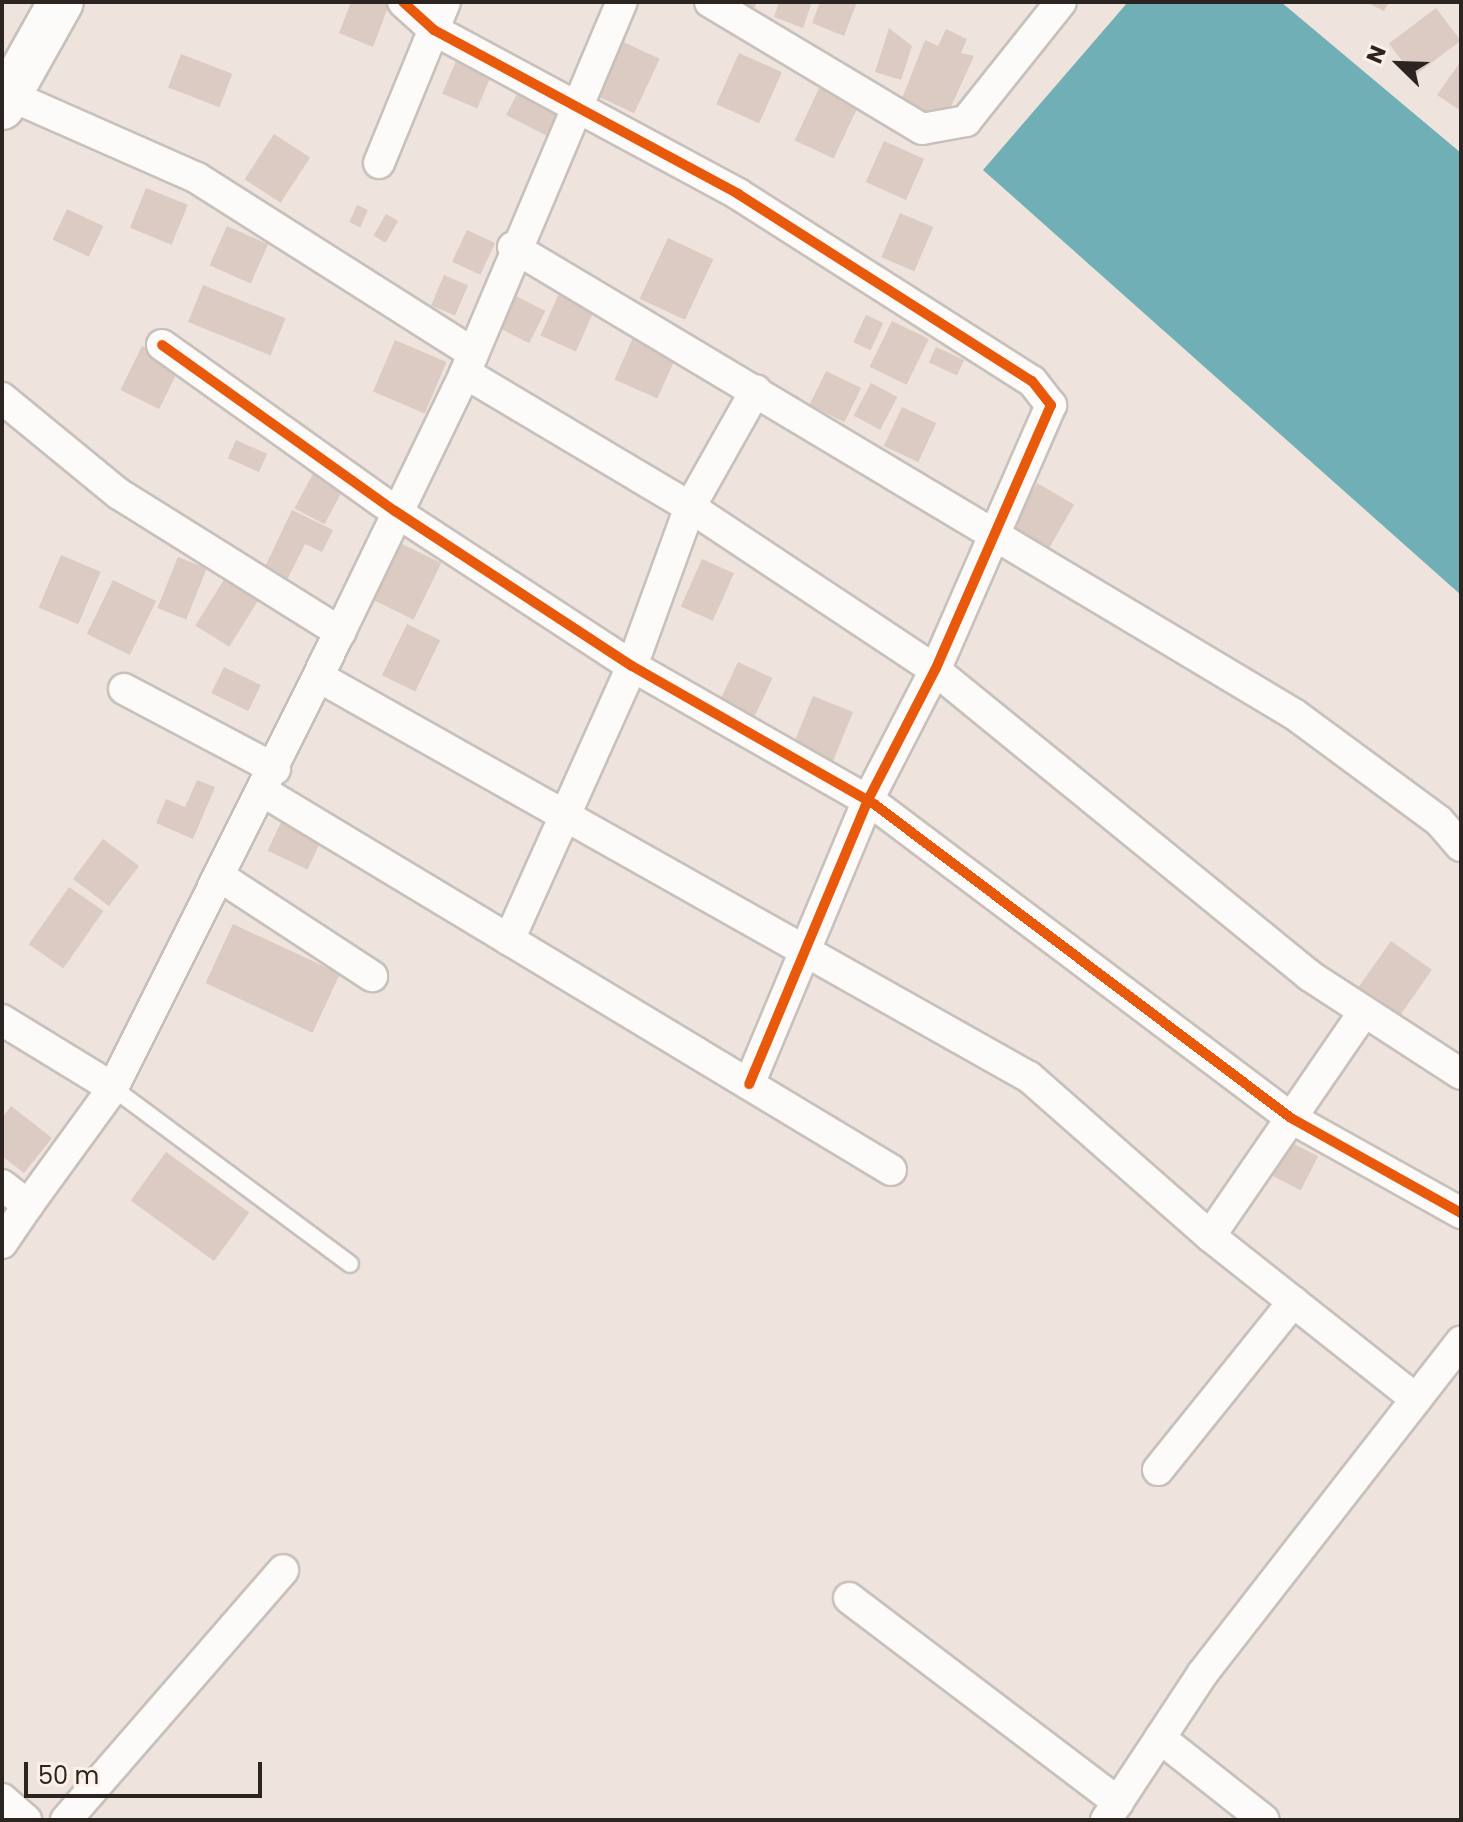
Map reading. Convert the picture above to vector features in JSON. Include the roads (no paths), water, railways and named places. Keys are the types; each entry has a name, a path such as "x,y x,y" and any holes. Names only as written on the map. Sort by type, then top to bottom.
{"main road":[{"path":"5,101 61,2"}],"street":[{"path":"403,2 434,30 577,102 738,194 1032,381 1051,405 935,670 868,800 749,1084"},
{"path":"379,163 445,2"},
{"path":"2,1243 113,1088 269,781 468,363 513,247 622,2"},
{"path":"710,2 922,129 966,121 1061,2"},
{"path":"5,101 197,178 468,363 935,670 1364,1012 1461,1074"},
{"path":"513,247 997,532 1294,714 1439,821 1461,846"},
{"path":"162,345 395,511 632,666 868,800 1291,1118 1461,1213"},
{"path":"509,940 632,666 690,507 756,390"},
{"path":"2,398 119,494 340,632"},
{"path":"319,677 806,948 1029,1077 1210,1236 1416,1399"},
{"path":"124,689 509,940 891,1170"},
{"path":"219,876 372,976"},
{"path":"1210,1236 1364,1012"},
{"path":"2,1020 113,1088"},
{"path":"2,1185 28,1205"},
{"path":"1158,1470 1293,1302"},
{"path":"849,1598 1112,1811 1160,1738 1461,1342"},
{"path":"66,1820 283,1570"},
{"path":"1160,1738 1264,1820"},
{"path":"2,1799 26,1820"}],"lane":[{"path":"113,1088 350,1264"}],"water":[{"path":"1128,2 1281,2 1461,153 1461,595 983,170"}]}
